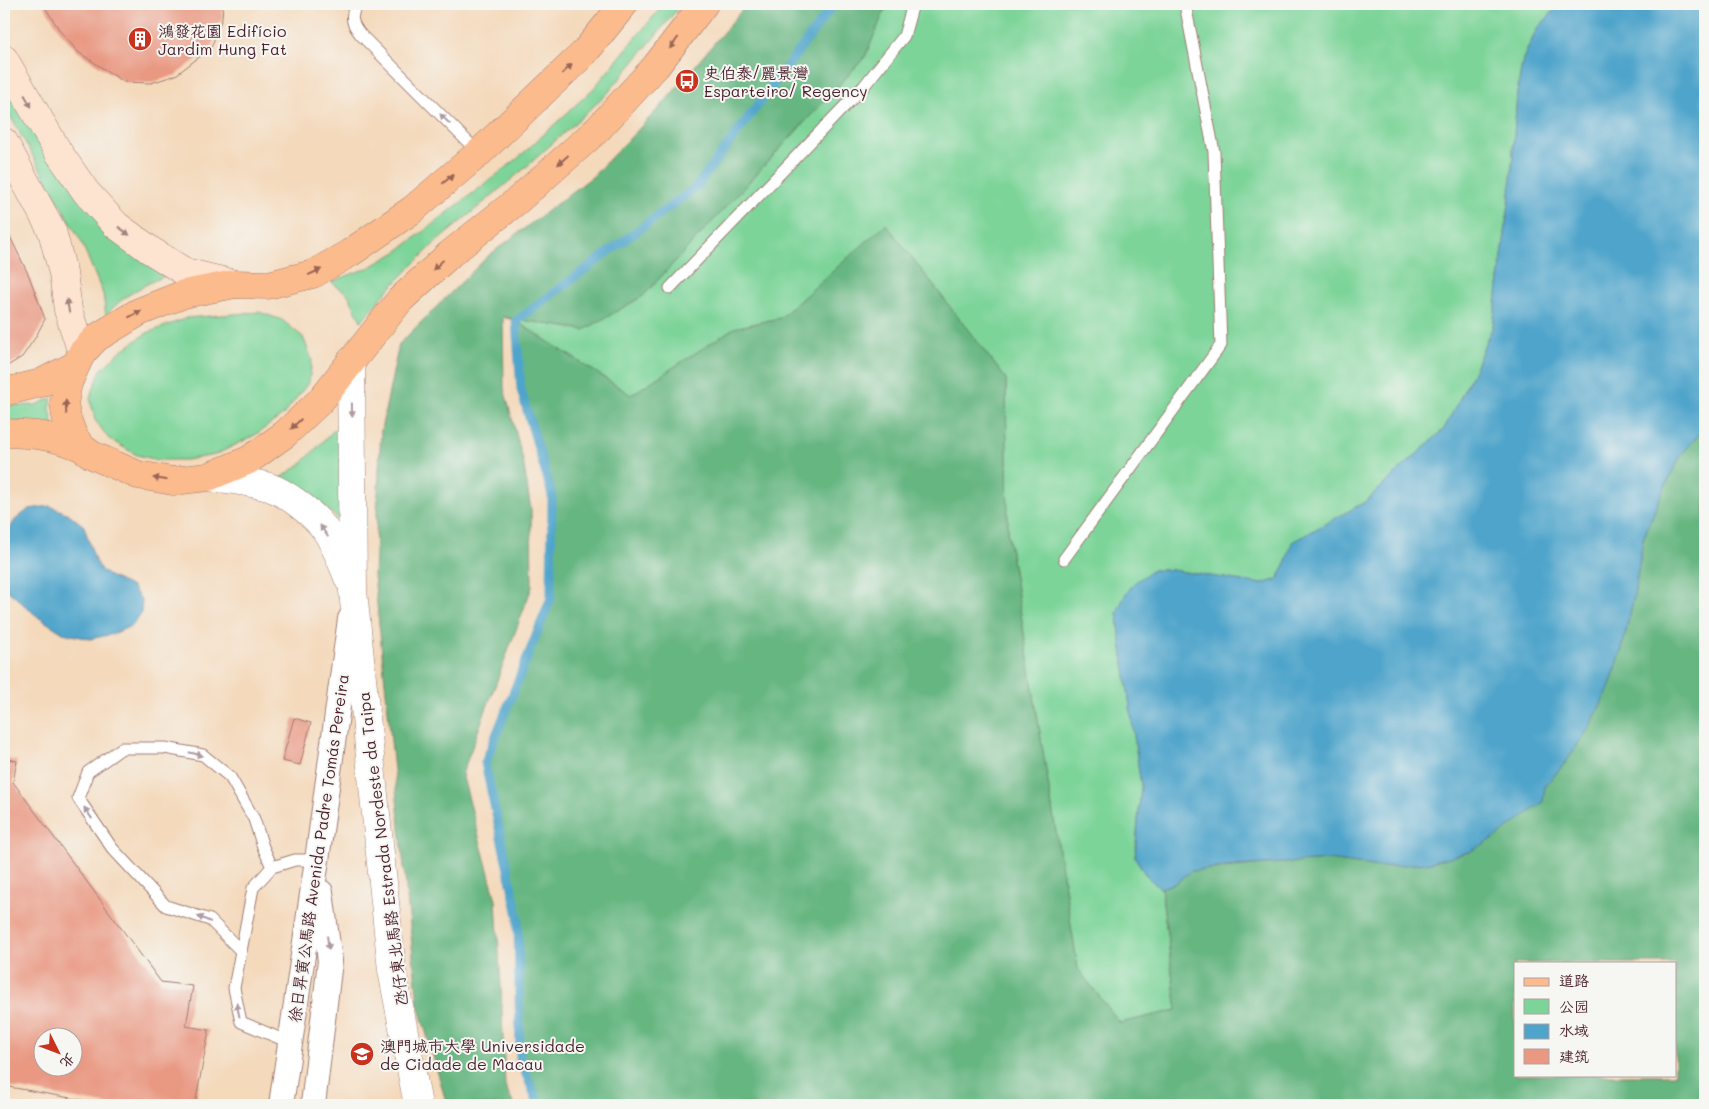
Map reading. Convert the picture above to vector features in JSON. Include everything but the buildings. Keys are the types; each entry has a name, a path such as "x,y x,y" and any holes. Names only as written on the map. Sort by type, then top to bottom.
{"main road":[{"path":"4,58 59,153 86,192 116,225 150,250 185,272 235,284 268,285 313,274 350,253 412,210 479,153 585,52 624,4"},
{"path":"8,438 34,434 58,438 81,447 92,455 138,476 173,481 208,477 249,460 285,434 320,401 400,300 450,254 518,200 597,130 656,66 704,4"},
{"path":"4,142 52,230 64,273 68,310 79,359"},
{"path":"81,447 73,435 66,416 64,402 68,383 79,359 96,338 139,312 184,294 235,284"},
{"path":"4,392 41,383 79,359"}],"street":[{"name":"氹仔東北馬路 Estrada Nordeste da Taipa","path":"351,361 353,591 392,970 418,1105"},
{"name":"氹仔東北馬路 Estrada Nordeste da Taipa","path":"208,477 246,482 271,488 293,500 324,528 337,552 353,591"},
{"name":"徐日昇寅公馬路 Avenida Padre Tomás Pereira","path":"281,1105 317,860 353,591"},
{"path":"313,1105 330,961 317,860"}],"lane":[{"path":"357,4 352,13 352,22 361,35 479,153"},
{"path":"670,288 864,86 904,36 913,4"},
{"path":"1064,559 1221,345 1214,152 1185,4"},
{"path":"241,951 210,920 166,906 112,848 78,798 88,772 122,748 165,748 203,755 230,778 254,819 263,847 272,866"},
{"path":"291,1043 241,1022 234,988 253,888 272,866 295,860 317,860"}],"green space":[{"path":"664,4 682,4 607,94 525,168 435,243 392,286 361,321 348,294 331,282 370,267 398,251 517,159 593,89"},
{"path":"747,4 887,4 865,57 643,296 584,330 503,317 504,388 523,460 531,510 532,587 462,774 496,900 505,1087 514,1105 447,1105 418,1004 374,575 381,430 399,344 488,256 592,177 663,104"},
{"path":"887,4 1560,4 1537,29 1523,59 1517,93 1510,195 1493,326 1471,377 1444,429 1365,502 1293,542 1278,579 1262,584 1172,570 1153,570 1117,612 1141,786 1135,857 1147,877 1161,888 1177,1010 1120,1023 1078,969 1008,534 1006,379 886,225 780,318 734,328 631,395 516,321 503,317 584,330 643,296 865,57"},
{"path":"4,67 167,275 134,291 119,302 106,316 103,294 81,241 4,105"},
{"path":"886,224 1006,379 1008,534 1078,969 1120,1023 1177,1010 1161,888 1176,883 1191,871 1329,860 1380,867 1426,863 1469,852 1545,786 1566,762 1590,726 1609,688 1621,653 1634,596 1643,539 1661,495 1681,455 1705,428 1705,1105 539,1105 524,1070 518,916 485,763 551,598 552,495 521,390 516,321 631,395 734,328 780,318"},
{"path":"259,312 282,320 303,337 312,360 309,382 283,415 255,435 215,455 186,460 158,460 137,455 109,439 95,420 90,398 101,370 118,353 147,333 187,318"},
{"path":"52,398 50,409 54,428 4,420 4,406 36,405"},
{"path":"340,424 342,523 313,498 280,479 302,463"}],"water":[{"path":"1560,4 1705,4 1705,428 1681,455 1661,495 1643,539 1634,596 1621,653 1609,688 1590,726 1566,762 1545,786 1543,802 1498,836 1469,852 1426,863 1380,867 1329,860 1191,871 1176,883 1161,888 1147,877 1135,857 1141,786 1117,612 1125,595 1135,582 1153,570 1172,570 1262,584 1278,579 1285,565 1292,542 1365,502 1444,429 1471,377 1493,326 1510,195 1517,93 1523,59 1537,29"},
{"path":"50,506 69,514 84,526 95,560 101,570 132,587 142,601 141,613 133,625 113,634 90,639 63,633 38,617 6,589 4,581 4,537 15,520 29,509"}],"waterway":[{"path":"539,1105 520,1060 518,916 485,763 551,598 552,495 521,390 516,321 696,187 834,4"}],"place":[{"name":"鴻發花園 Edifício Jardim Hung Fat","path":"140,39"},
{"name":"史伯泰/麗景灣 Esparteiro/ Regency","path":"687,81"},
{"name":"澳門城市大學 Universidade de Cidade de Macau","path":"362,1054"}]}
